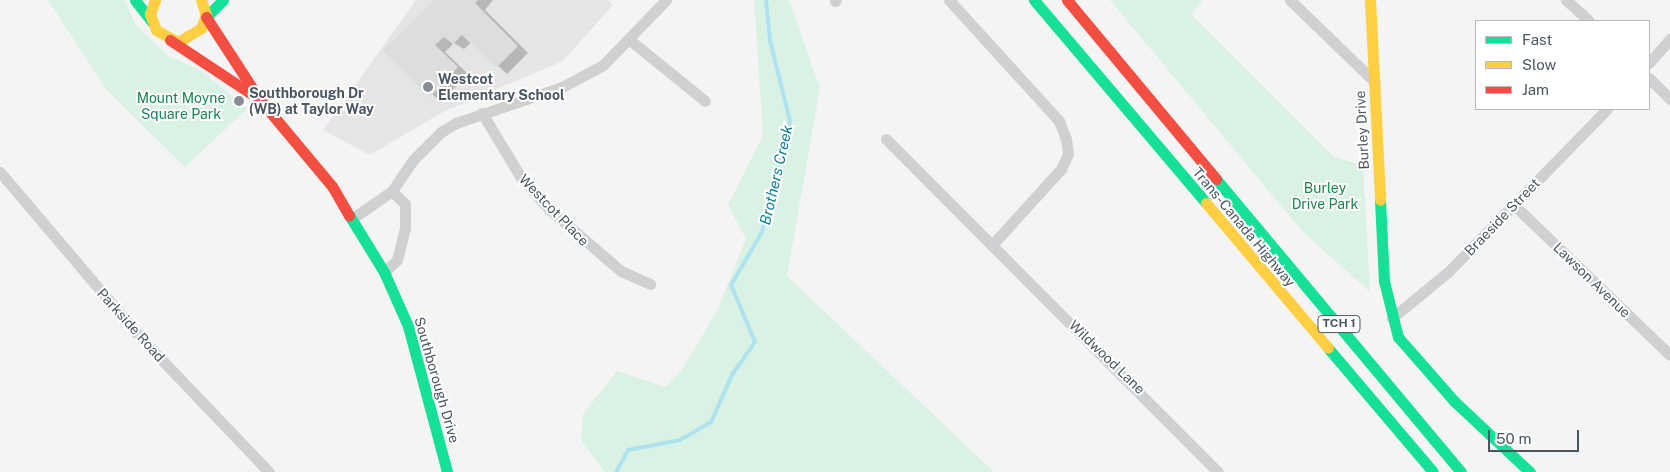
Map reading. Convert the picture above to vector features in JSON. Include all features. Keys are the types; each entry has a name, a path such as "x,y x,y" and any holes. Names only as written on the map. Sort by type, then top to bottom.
{"main road":[{"name":"Southborough Drive","path":"136,0 152,22 170,40 260,100"},
{"path":"152,22 155,0"},
{"name":"Southborough Drive","path":"201,0 206,17 260,100 307,153 353,218 384,272 408,326 447,472"},
{"path":"170,40 196,35 206,17 223,0"},
{"name":"Trans-Canada Highway","path":"1034,0 1205,206 1433,472"},
{"name":"Trans-Canada Highway","path":"1067,0 1461,472"},
{"name":"Burley Drive","path":"1370,0 1384,281 1392,318 1409,352 1530,472"},
{"path":"1090,6 1163,114"},
{"path":"1024,7 1205,206"}],"street":[{"path":"353,218 392,191 413,160 441,132 482,113 562,86 602,65 631,41 666,0"},
{"path":"949,0 1058,121 1066,139 1068,154 1061,169 992,245"},
{"path":"1290,0 1375,82"},
{"path":"1566,0 1587,20"},
{"path":"1650,62 1670,40"},
{"path":"631,41 705,101"},
{"path":"1650,79 1670,99"},
{"name":"Braeside Street","path":"1392,318 1418,301 1606,110"},
{"name":"Westcot Place","path":"482,113 520,176 550,210 608,261 650,284"},
{"name":"Wildwood Lane","path":"886,139 1218,472"},
{"name":"Parkside Road","path":"0,172 140,337 269,472"},
{"path":"384,272 397,260 405,228 406,204 392,191"},
{"name":"Lawson Avenue","path":"1514,205 1670,355"}],"shaded area":[{"name":"Westcot Elementary School","path":"416,0 607,0 613,5 563,61 443,112 370,155 323,130"}],"green space":[{"name":"Mount Moyne Square Park","path":"48,0 125,0 135,24 168,56 202,71 247,109 185,167 106,89"},
{"path":"754,0 789,0 820,88 787,276 994,472 605,472 581,441 583,414 617,371 665,387 682,370 717,311 746,239 728,205 763,136"},
{"name":"Burley Drive Park","path":"1110,0 1203,0 1191,14 1334,157 1363,165 1370,292 1302,231"}],"building":[{"path":"434,0 478,0 475,3 518,46 496,68 462,35 453,44 444,37 435,45 458,67 430,97 383,51"}],"waterway":[{"name":"Brothers Creek","path":"616,472 628,450 680,440 711,422 732,375 755,342 731,285 762,232 790,121 770,40 766,0"}],"traffic: fast":[{"path":"135,0 152,22"},
{"path":"206,17 223,0"},
{"path":"1034,0 1206,203"},
{"path":"1216,179 1461,472"},
{"path":"1380,200 1384,281 1398,337 1454,401 1530,472"},
{"path":"349,215 384,272 408,326 447,472"},
{"path":"1328,348 1433,472"}],"traffic: slow":[{"path":"155,0 150,14 156,30 178,42 201,28 206,15 201,0"},
{"path":"1370,0 1380,200"},
{"path":"1206,203 1328,348"}],"traffic: jam":[{"path":"1067,0 1216,179"},
{"path":"206,17 260,100 332,186 349,215"},
{"path":"170,40 250,93"}],"place":[{"name":"Westcot Elementary School","path":"428,87"},
{"name":"Southborough Dr (WB) at Taylor Way","path":"239,101"}]}
